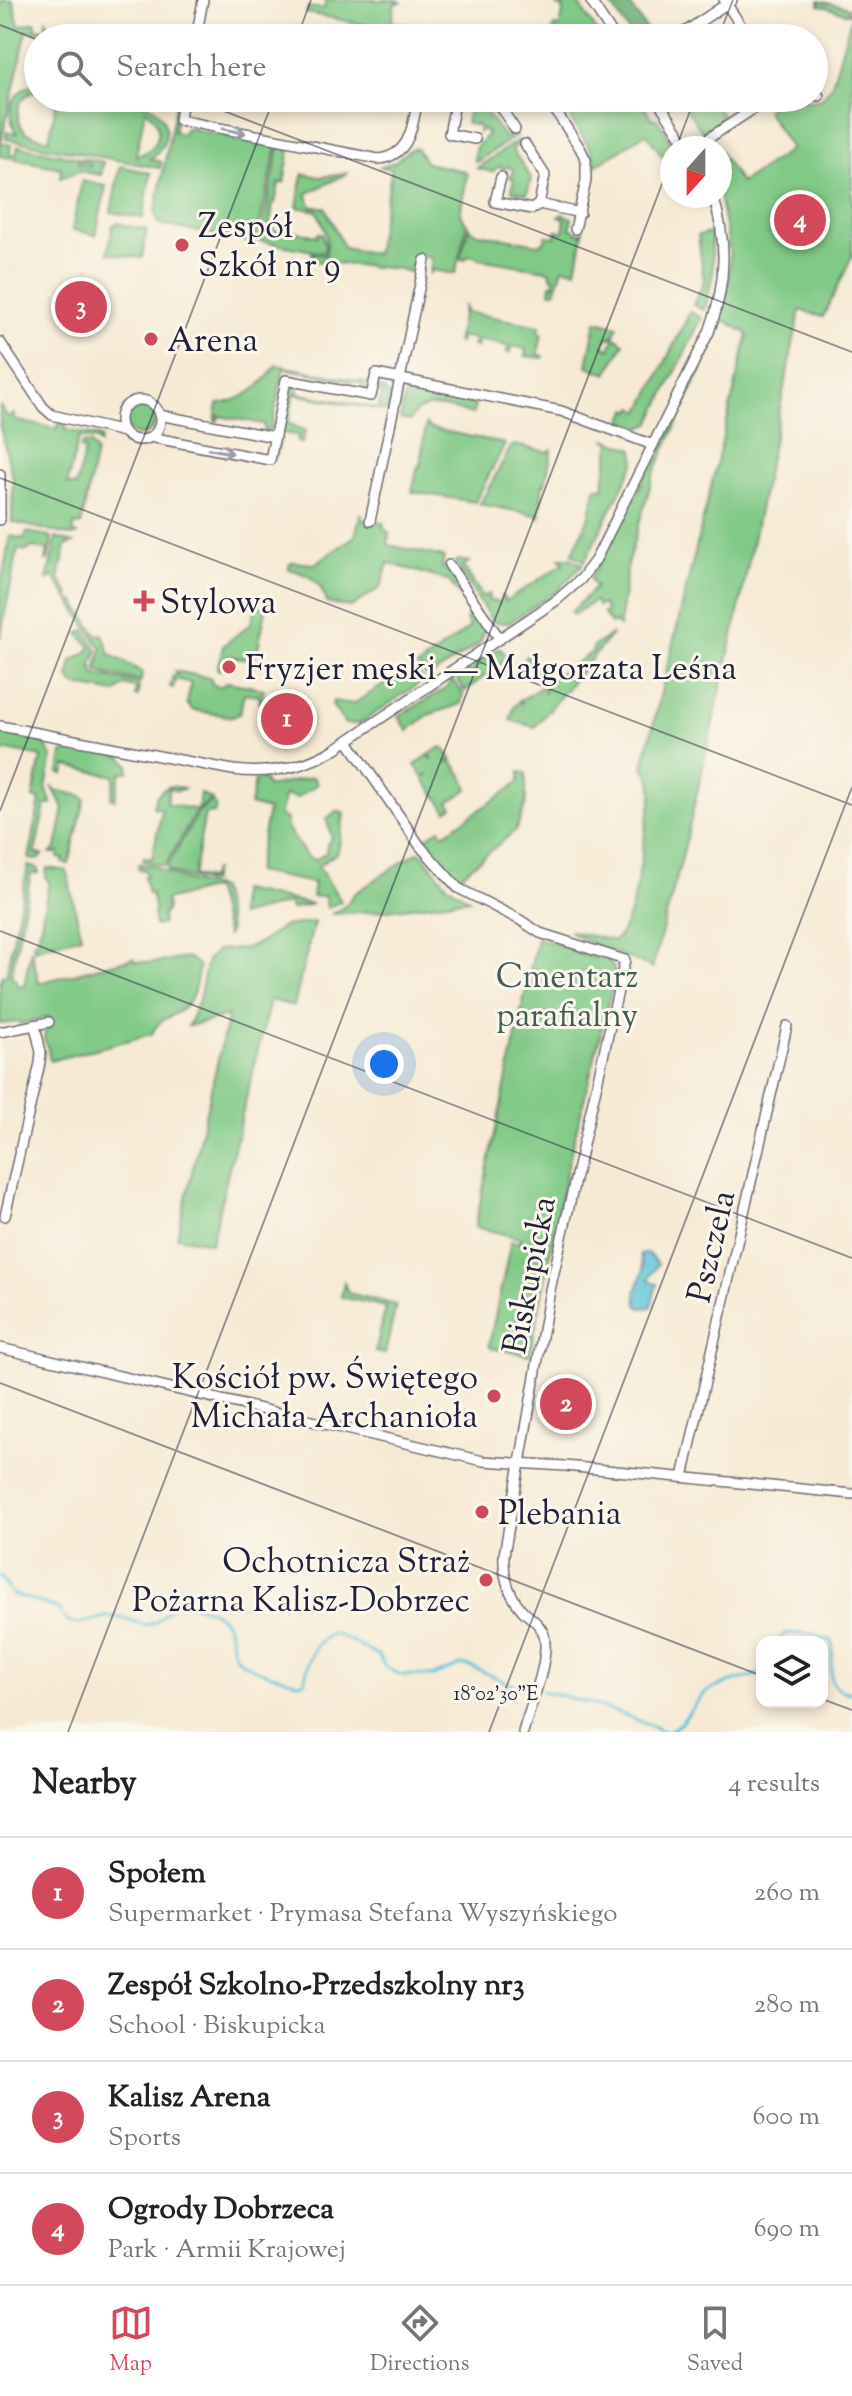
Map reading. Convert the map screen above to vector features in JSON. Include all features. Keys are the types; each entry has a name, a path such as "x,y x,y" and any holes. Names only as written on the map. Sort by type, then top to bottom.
{"street":[{"path":"590,0 606,24"},
{"path":"695,24 727,1 741,24"},
{"path":"181,112 179,120 378,159 391,156 406,143 415,112"},
{"path":"453,112 449,134 475,139"},
{"path":"503,112 515,129"},
{"path":"556,112 586,160 587,174 575,229"},
{"path":"665,112 681,136"},
{"path":"712,136 749,112"},
{"path":"501,177 495,202 532,209 539,204 545,175 525,144"},
{"path":"539,204 580,213"},
{"path":"0,726 257,772 284,770 310,763 348,741 557,600 589,569 703,345 718,305 724,256 716,208"},
{"path":"370,521 425,260"},
{"path":"0,342 47,412 62,419 124,432 139,440 150,437 270,460 286,380 371,396 376,374 573,414 653,445"},
{"path":"96,426 121,411 128,403 139,399 149,402 159,415 159,425 150,437"},
{"path":"121,411 120,422 124,432"},
{"path":"159,415 275,437"},
{"path":"0,474 0,520"},
{"path":"449,565 500,639"},
{"name":"Biskupicka","path":"348,741 420,846 458,888 544,935 625,960 570,1196 504,1555 505,1575 518,1604 542,1631 545,1646 523,1732"},
{"path":"0,1032 49,1022"},
{"path":"5,1216 40,1063 41,1052 35,1026"},
{"name":"Pszczela","path":"683,1477 787,1026"},
{"path":"0,1348 494,1462 852,1494"}],"green space":[{"path":"2,0 13,0 19,26 24,25 24,43 1,143 11,145 10,154 16,155 18,146 79,158 78,163 90,166 90,163 81,161 82,158 103,162 101,175 79,171 60,178 61,168 0,156"},
{"path":"326,0 396,0 402,2 395,3 392,22 402,24 362,24 306,13 308,7 324,9"},
{"path":"559,0 576,0 592,24 561,24 564,8 557,6"},
{"path":"608,0 627,0 643,24 624,24"},
{"path":"819,1 849,8 848,12 852,15 819,5"},
{"path":"852,15 852,257 823,317 800,310 738,613 683,854 652,968 569,931 614,941 622,932 633,903 652,798 651,780 643,767 748,334 724,320 654,473 628,562 619,626 614,622 611,624 603,613 607,611 595,601 573,615 571,612 596,587 591,578 654,460 652,458 712,339 727,290 730,266 722,208 732,208 732,170 741,183 791,149 767,112 828,112 828,91"},
{"path":"22,90 24,98 18,114 22,127 26,133 49,140 54,112 145,112 136,156 151,149 155,143 158,129 147,112 156,112 165,126 165,136 163,145 150,159 161,162 160,168 6,139 7,132 17,133 11,110"},
{"path":"174,112 178,112 174,132 183,134 185,129 191,127 277,146 256,243 159,224 155,214"},
{"path":"468,112 486,112 505,138 514,133 516,136 476,162 476,147 488,134 483,129 478,133 479,126 466,123"},
{"path":"572,112 648,112 653,120 656,118 668,136 660,136 660,153 646,133 597,165 590,148 568,115"},
{"path":"689,112 720,112 725,120 702,132"},
{"path":"518,140 521,143 512,149 531,178 527,194 512,191 514,178 508,177 514,172 509,166 503,170 500,166 492,172 477,168"},
{"path":"279,147 290,149 284,183 279,183 273,203 270,226 281,232 282,229 317,236 322,233 324,253 260,241"},
{"path":"412,148 417,149 426,163 464,171 467,175 460,214 467,224 455,274 433,270 430,273 432,258 416,255 410,272 313,261 312,253 325,256 327,238 317,211 297,207 303,174 321,177 348,173 306,194 312,207 325,207 344,248 375,254 392,169 381,167 394,162"},
{"path":"120,166 151,173 143,218 111,212"},
{"path":"82,181 106,186 96,235 72,230"},
{"path":"562,214 572,218 570,228 581,234 584,229 576,270 563,268 555,292 550,292 555,278 546,270 479,259 472,255 465,260 460,259 469,227 473,232 538,244 544,242 546,236 555,237 556,231 563,232 565,219 559,217"},
{"path":"117,223 147,230 142,258 108,253 113,225"},
{"path":"711,233 713,273 705,310 693,305 704,282 698,235"},
{"path":"464,305 465,312 540,326 539,333 542,334 538,354 543,358 525,356 526,349 513,346 507,353 508,346 478,340 476,347 473,346 474,339 461,336 457,342"},
{"path":"690,312 702,318 650,424 641,428 622,421 628,409 632,411 634,407 641,411"},
{"path":"596,321 618,326 604,346 610,349 615,337 624,343 607,374 587,366"},
{"path":"276,365 369,383 366,389 361,390 362,383 284,368 271,429 264,431 264,424 219,416 215,422 218,404 251,392"},
{"path":"298,386 297,393 378,409 382,394 378,386 391,396 385,411 294,394 288,423 305,431 302,443 297,442 298,435 282,433 275,459 288,391"},
{"path":"413,393 475,405 473,414 429,407 415,413 410,421 400,419 404,398"},
{"path":"140,405 151,409 155,420 151,431 140,435 129,431 125,420 129,409"},
{"path":"0,406 8,417 14,414 14,420 57,429 59,423 66,424 65,430 101,437 100,444 97,440 79,437 67,484 76,486 85,450 81,449 82,443 91,444 96,452 81,525 75,524 73,533 79,534 72,536 12,522 13,479 0,427"},
{"path":"426,424 429,428 505,444 475,502 412,492 420,466"},
{"path":"605,439 634,449 635,462 585,561 572,554 590,515 596,487 603,488 611,442"},
{"path":"514,445 547,452 552,449 539,518 480,504"},
{"path":"361,512 362,520 384,523 383,529 389,532 388,545 444,557 442,568 449,571 468,601 464,602 449,581 388,563 381,587 351,607 327,603 314,580 289,569 293,562 315,564 355,536"},
{"path":"27,532 52,537 48,560 48,550 32,547 27,551 18,549 0,638 0,591 10,536 24,539"},
{"path":"56,538 74,543 66,546 59,579 71,602 53,576 47,580"},
{"path":"560,558 583,564 557,591 509,623 493,622 455,564 458,560 469,562 463,566 483,597 489,594 488,600 500,603 502,596 506,601 563,564"},
{"path":"74,601 97,635 103,634 110,654 142,672 141,681 101,673 96,669 102,649 71,603"},
{"path":"257,604 266,609 257,654 250,659 226,656 221,670 217,669 223,646 251,623"},
{"path":"472,611 486,627 480,643 428,678 418,666 470,627 466,620"},
{"path":"85,630 98,650 92,664 93,672 99,676 139,683 138,697 135,696 137,689 125,685 115,693 74,685 69,677 72,661 91,647 79,634"},
{"path":"612,634 535,727 510,720 519,701 521,703 542,684 524,658 530,654 545,677 544,694 547,682 592,652 594,646"},
{"path":"500,648 506,660 465,691 456,677 468,670 470,673 475,669 473,666"},
{"path":"414,666 423,681 359,724 345,724 332,705 333,701 353,704"},
{"path":"175,671 210,678 213,685 219,687 228,682 264,689 261,704 259,695 244,693 240,713 233,717 192,710 187,703 191,683 176,679 173,688 170,687 173,675 177,675"},
{"path":"452,680 463,693 461,704 428,715 408,731 398,716 445,689"},
{"path":"0,733 42,741 52,756 46,788 52,805 45,805 35,853 43,855 38,860 29,859 40,800 33,798 41,757 8,750 0,754"},
{"path":"72,747 121,756 129,765 128,772 121,772 115,799 111,798 115,776 66,766 64,774 59,773 62,754"},
{"path":"441,747 451,759 446,763 452,761 468,789 449,802 453,807 447,811 424,780 429,774 423,777 415,765 428,755 433,760 430,754"},
{"path":"520,772 526,773 526,803 516,830 454,881 426,847 425,838 440,829 444,834 510,789 519,781"},
{"path":"313,777 317,784 297,798 285,795 279,816 287,819 286,826 307,857 315,860 326,853 332,837 326,819 337,811 344,814 338,852 318,866 341,901 327,908 325,896 312,897 314,883 256,872 268,810 250,805 255,780 263,779 267,786 273,786"},
{"path":"52,786 55,790 85,799 69,864 58,858 59,853 51,853 56,848 64,808"},
{"path":"170,786 184,788 178,791 169,789 167,804 198,810 200,793 211,799 196,812 165,866 143,861 144,857 152,859 162,809 153,807 155,799"},
{"path":"212,801 216,807 214,813 205,814 193,876 210,879 214,869 211,882 168,870 198,813"},
{"path":"417,852 447,885 469,899 331,914 345,906 354,894"},
{"path":"138,864 220,888 229,928 227,937 214,888 165,900 167,908 162,917 163,924 155,926 151,893 148,894 144,877 147,876 144,869 139,870"},
{"path":"28,866 37,868 39,873 31,874 11,976 17,980 17,985 24,986 31,949 39,983 134,958 135,961 149,963 189,958 199,966 194,989 186,1005 161,1022 152,1034 50,1061 44,1040 45,1031 51,1026 49,1017 20,1024 0,1024 0,983 6,975"},
{"path":"47,868 67,871 81,936 34,949 33,942 38,939 49,883"},
{"path":"240,890 312,904 291,909 289,903 239,916"},
{"path":"314,922 294,1006 270,1000 211,1243 177,1237 228,1016 188,1026 199,1000 207,960 217,950 246,948 261,942 284,926"},
{"name":"Cmentarz parafialny","path":"537,938 575,950 577,954 609,961 615,976 568,1164 530,1355 491,1348 489,1345 511,1241 519,1243 520,1238 475,1227"},
{"path":"344,1282 348,1293 396,1305 385,1354 375,1352 386,1307 341,1297"}],"water":[{"path":"647,1253 658,1264 648,1279 657,1284 651,1307 641,1308 637,1305 636,1292 643,1271 640,1255"}],"waterway":[{"path":"0,1576 12,1594 57,1608 68,1622 76,1624 106,1617 120,1617 145,1625 155,1623 177,1601 203,1608 224,1620 234,1652 244,1664 298,1683 304,1682 316,1646 335,1633 378,1655 385,1667 401,1675 433,1676 461,1665 527,1688"},
{"path":"782,1636 785,1633 817,1636"},
{"path":"828,1640 832,1641 833,1649 832,1680 835,1686 852,1693"},
{"path":"541,1691 605,1708 666,1732 679,1725 707,1692 756,1675"}],"place":[{"name":"Ogrody Dobrzeca","path":"800,220"},
{"name":"Zespół Szkół nr 9","path":"182,245"},
{"name":"Kalisz Arena","path":"81,307"},
{"name":"Arena","path":"151,339"},
{"name":"Stylowa","path":"144,601"},
{"name":"Fryzjer męski — Małgorzata Leśna","path":"229,667"},
{"name":"Społem","path":"287,719"},
{"name":"Kościół pw. Świętego Michała Archanioła","path":"494,1396"},
{"name":"Zespół Szkolno-Przedszkolny nr3","path":"566,1404"},
{"name":"Plebania","path":"482,1512"},
{"name":"Ochotnicza Straż Pożarna Kalisz-Dobrzec","path":"486,1580"}]}
